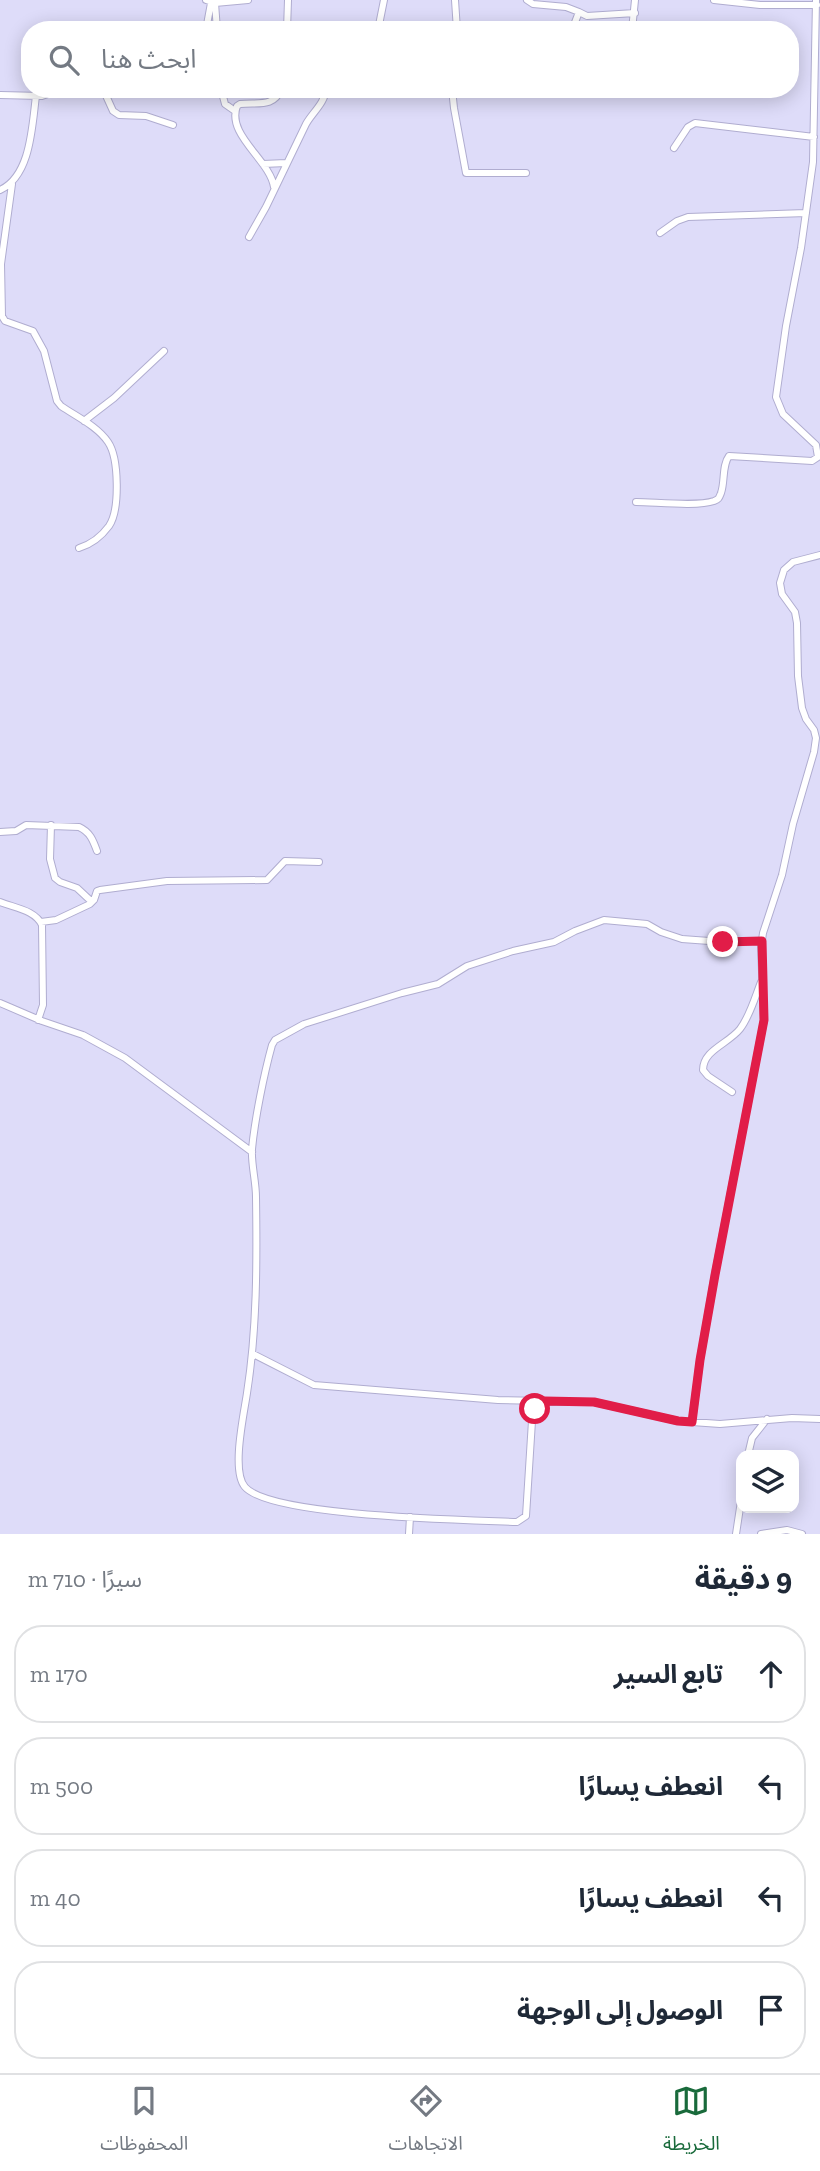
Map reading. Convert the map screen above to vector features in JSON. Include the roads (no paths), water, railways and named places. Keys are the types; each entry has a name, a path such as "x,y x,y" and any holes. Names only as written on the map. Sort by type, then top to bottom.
{"street":[{"path":"210,2 248,0"},
{"path":"287,21 288,0"},
{"path":"380,21 384,0"},
{"path":"455,0 456,21"},
{"path":"527,0 533,4 566,7 587,16 635,13"},
{"path":"634,21 635,0"},
{"path":"636,502 714,502 722,492 725,462 729,456 812,461 818,457 816,445 783,414 776,397 806,213 814,137 817,3 760,5 713,0"},
{"path":"207,21 210,2"},
{"path":"210,2 215,21"},
{"path":"576,21 579,12"},
{"path":"0,95 21,96"},
{"path":"36,98 26,152 12,184 1,264 2,316 5,321 33,331 38,337 57,401 100,432 113,450 116,467 113,515 109,526 96,541 79,548"},
{"path":"107,98 113,111 119,115 146,116 173,125"},
{"path":"223,98 225,104 235,111"},
{"path":"274,191 271,175 236,123 235,111 240,104 270,103 276,98"},
{"path":"249,237 313,112 324,98"},
{"path":"453,98 466,173 526,173"},
{"path":"674,148 688,127 695,123 814,137"},
{"path":"262,164 286,163"},
{"path":"0,190 12,184"},
{"path":"660,233 688,217 806,213"},
{"path":"84,421 114,398 164,351"},
{"path":"692,1422 715,1275 764,1020 762,941 809,774 816,738 802,708 794,612 782,594 780,583 783,570 793,562 820,555"},
{"path":"0,832 16,831 26,825 74,826 86,830 97,851"},
{"path":"51,825 50,859 55,878 77,888 92,902"},
{"path":"41,922 56,920 92,902 100,890 167,881 267,880 285,861 319,862"},
{"path":"0,902 32,913 41,922 43,1005 38,1020"},
{"path":"544,1401 535,1409 532,1422 526,1516 517,1522 321,1510 259,1498 247,1489 239,1467 253,1354 256,1194 252,1152 272,1045 275,1040 304,1024 438,984 467,966 513,951 555,942 575,930 604,920 647,924 682,939 762,941"},
{"path":"732,1092 708,1076 702,1070 703,1065 707,1056 740,1028 762,980"},
{"path":"0,1003 38,1020 83,1035 125,1058 252,1152"},
{"path":"253,1354 314,1385 325,1387 498,1400 594,1402 678,1421 720,1424 767,1419 820,1419"},
{"path":"749,1450 752,1438 767,1419"},
{"path":"736,1534 739,1513"},
{"path":"409,1534 410,1517"},
{"path":"761,1534 787,1530 800,1534"}]}
